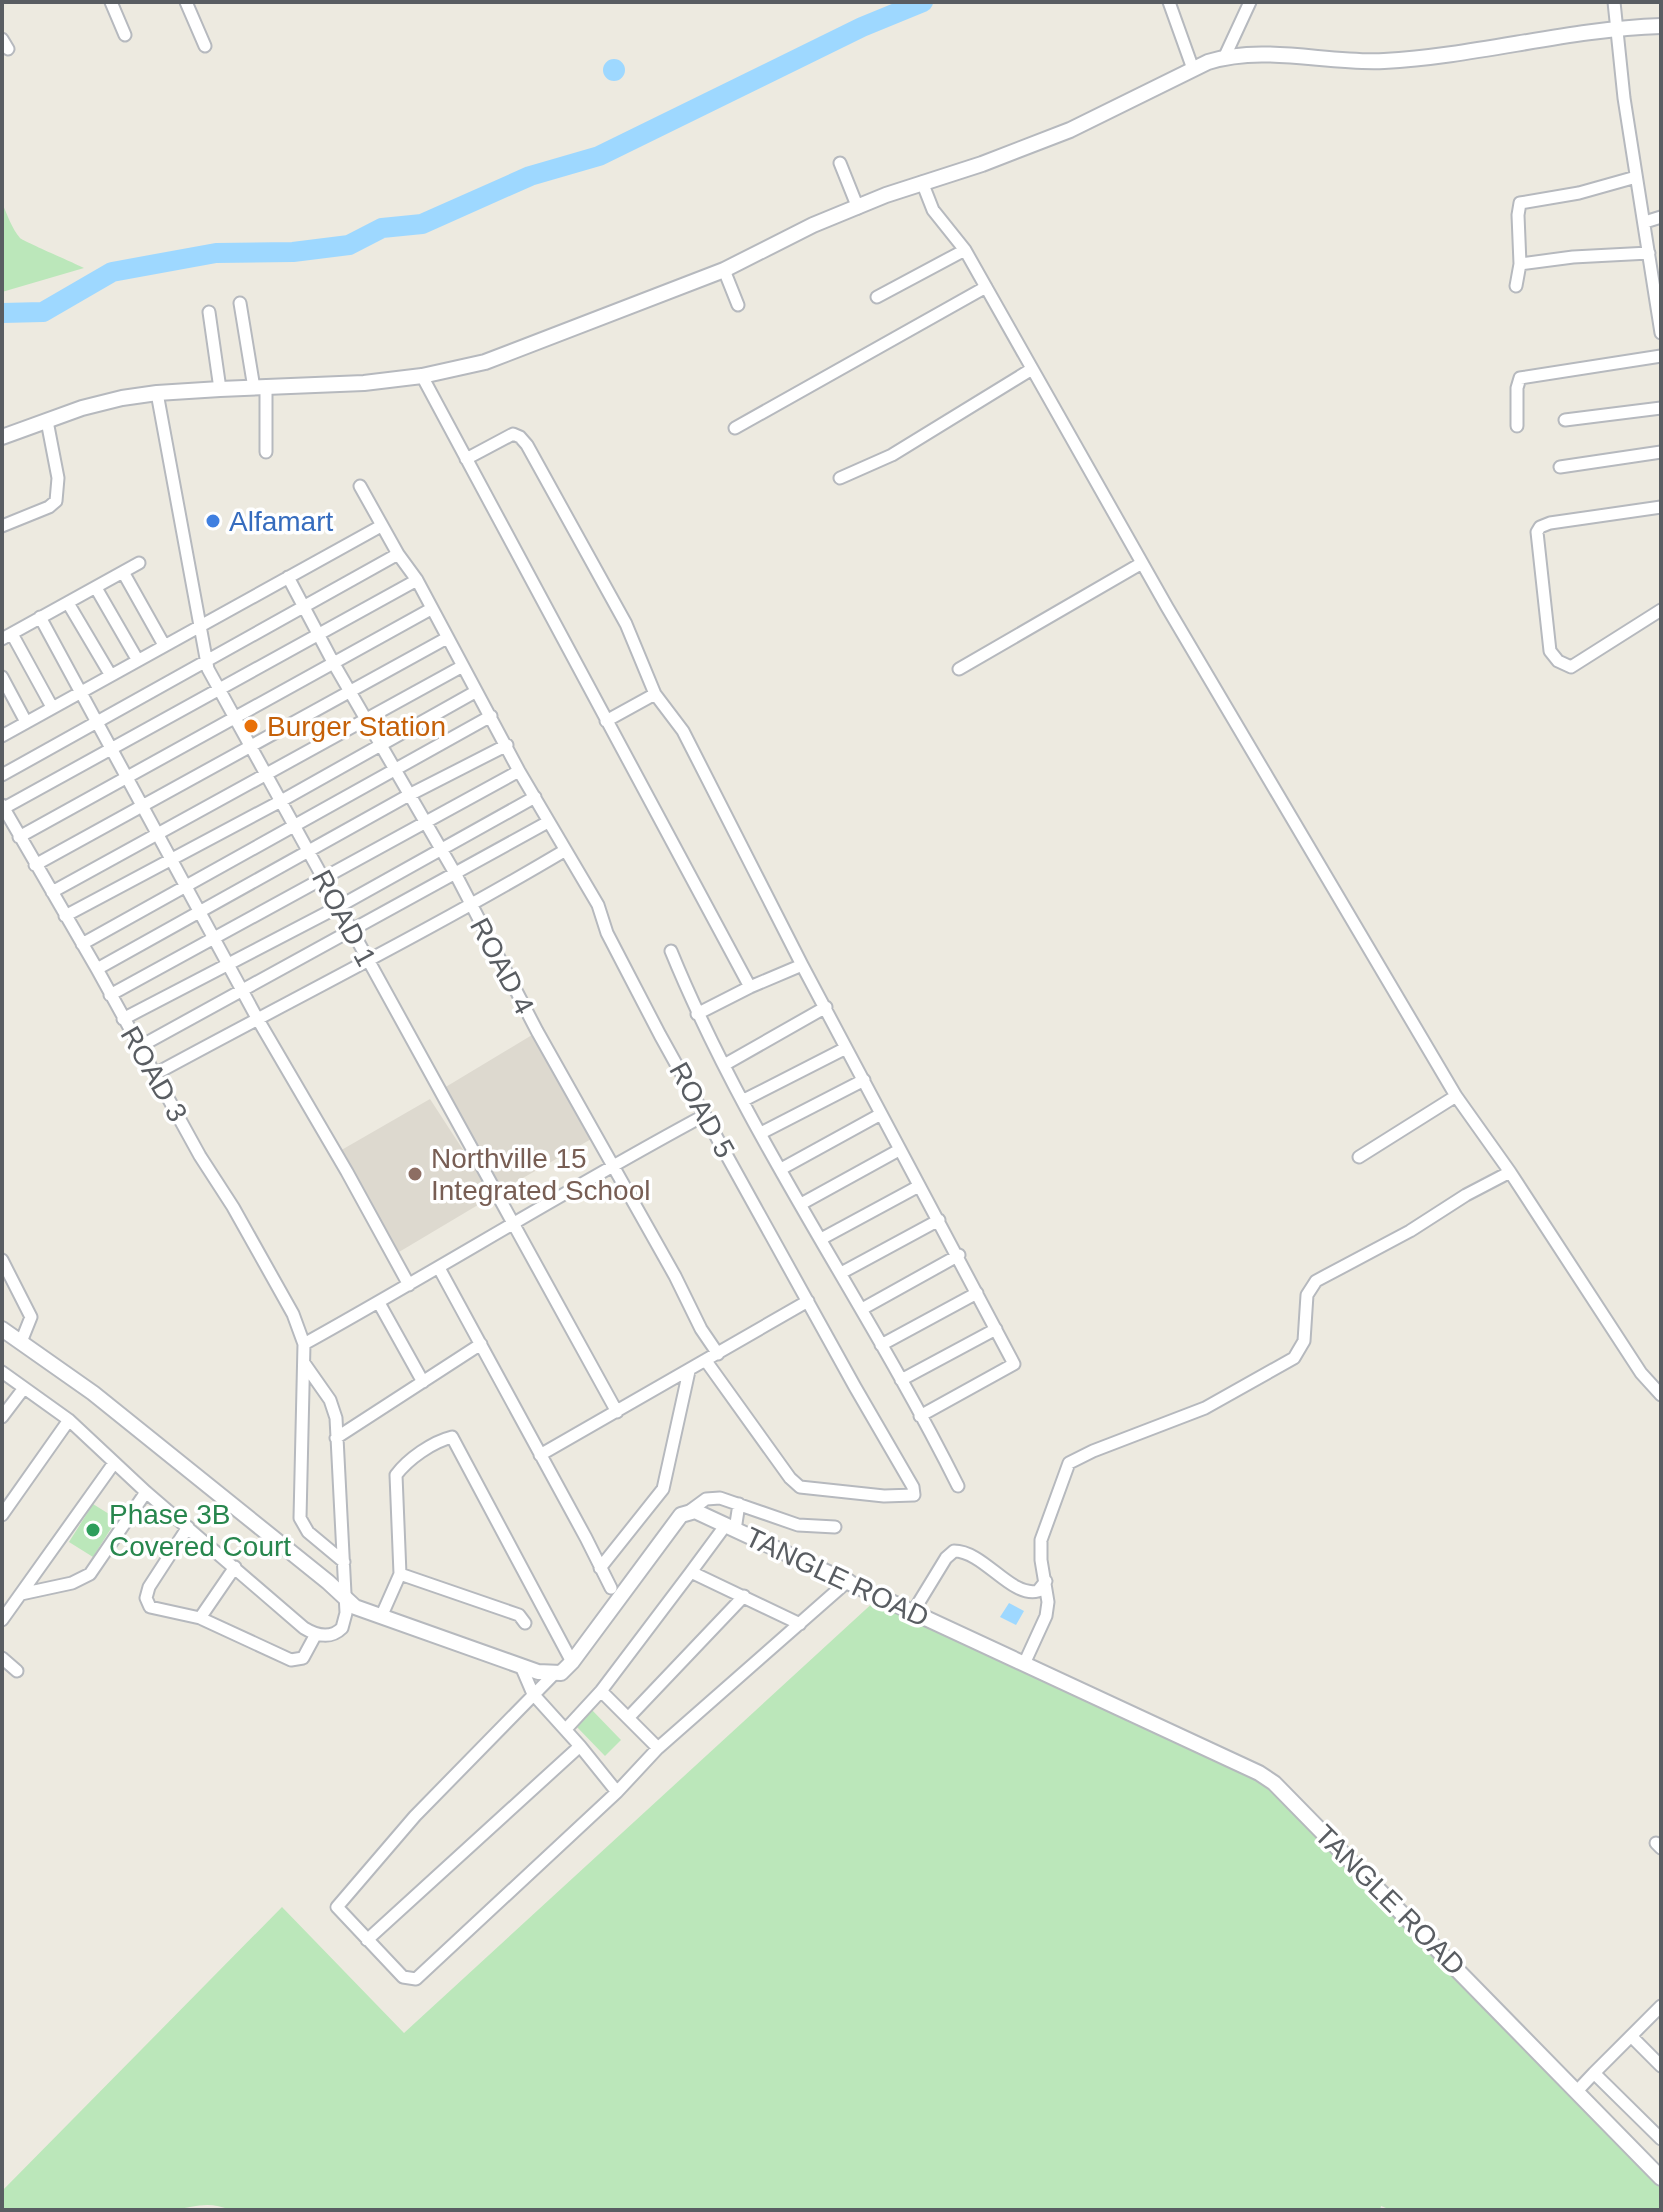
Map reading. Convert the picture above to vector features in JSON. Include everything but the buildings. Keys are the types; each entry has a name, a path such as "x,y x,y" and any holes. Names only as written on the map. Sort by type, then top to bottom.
{"street":[{"path":"111,2 125,35"},
{"path":"186,2 205,46"},
{"path":"1169,2 1193,69"},
{"path":"1225,56 1250,2"},
{"path":"1614,2 1624,98 1661,333"},
{"path":"3,436 103,402 157,393 364,383 457,370 513,353 620,308 724,270 813,225 922,182 982,164 1070,130 1225,56 1380,61 1464,53 1617,27 1661,26"},
{"path":"840,163 858,208"},
{"path":"1516,286 1520,264 1520,203 1579,193 1636,177"},
{"path":"922,182 933,210 965,250 1142,563 1456,1096 1510,1172 1641,1373 1661,1395"},
{"path":"1645,222 1661,217"},
{"path":"877,297 965,250"},
{"path":"1520,264 1573,257 1649,253"},
{"path":"724,270 738,305"},
{"path":"735,428 986,287"},
{"path":"240,303 260,388 266,452"},
{"path":"209,312 220,389"},
{"path":"1517,426 1520,378 1661,356"},
{"path":"840,478 892,455 1032,369"},
{"path":"422,376 750,987"},
{"name":"ROAD 1","path":"157,393 208,669 617,1412"},
{"path":"1565,420 1661,408"},
{"path":"2,526 49,507 56,501 58,478 47,421"},
{"path":"466,459 513,434 520,437 626,624 655,694 683,731 802,965 899,1150 959,1255 1014,1364 920,1416"},
{"path":"1560,467 1661,452"},
{"name":"ROAD 5","path":"360,486 381,526 417,580 461,667 564,851 598,905 607,933 631,981 915,1492 912,1496 884,1496 800,1487 790,1478 706,1361"},
{"path":"1660,612 1571,667 1565,666 1553,656 1547,639 1537,532 1540,527 1550,523 1661,507"},
{"path":"2,736 381,526"},
{"path":"2,775 398,554"},
{"path":"52,707 7,636 139,563"},
{"path":"959,669 1142,563"},
{"path":"123,572 164,645"},
{"name":"ROAD 4","path":"288,577 334,664 456,875 701,1329 718,1354"},
{"path":"3,806 111,750 417,580"},
{"path":"96,588 137,659"},
{"path":"68,603 110,674"},
{"path":"19,837 431,609"},
{"path":"40,617 257,1018 409,1285"},
{"path":"35,865 447,638"},
{"path":"52,892 461,667"},
{"path":"2,677 26,722"},
{"path":"65,916 281,801 475,692"},
{"path":"606,721 655,694"},
{"path":"82,944 491,716"},
{"path":"97,969 409,795 507,745"},
{"path":"110,995 519,771"},
{"path":"123,1019 338,907 535,797"},
{"name":"ROAD 3","path":"3,806 200,1156 264,1260 293,1314 304,1344"},
{"path":"139,1047 548,822"},
{"path":"155,1074 366,959 471,906 564,851"},
{"path":"671,951 697,1014 724,1065 958,1486"},
{"path":"697,1014 802,965"},
{"path":"724,1065 826,1007"},
{"path":"744,1100 846,1048"},
{"path":"761,1133 864,1080"},
{"path":"1359,1157 1456,1096"},
{"path":"781,1169 881,1114"},
{"path":"344,1562 308,1532 300,1518 304,1344 705,1115"},
{"path":"801,1204 899,1150"},
{"path":"1024,1664 1046,1616 1048,1602 1041,1540 1066,1467 1071,1461 1205,1408 1287,1363 1302,1347 1305,1303 1316,1281 1510,1172"},
{"path":"821,1239 919,1186"},
{"path":"841,1273 939,1220"},
{"path":"862,1309 959,1255"},
{"path":"2,1260 30,1314 31,1321 21,1342"},
{"path":"439,1268 611,1588"},
{"path":"881,1345 977,1293"},
{"path":"540,1455 808,1301"},
{"path":"379,1303 423,1382"},
{"path":"2,1329 93,1393 355,1607 521,1666 561,1673 681,1515 713,1497 798,1525 835,1527"},
{"path":"901,1380 996,1329"},
{"path":"336,1438 481,1344"},
{"path":"2,1372 69,1420 146,1492 304,1628 316,1634 330,1635 342,1628 346,1613 336,1418 330,1400 303,1362"},
{"path":"600,1568 663,1489 689,1371"},
{"path":"2,1417 24,1388"},
{"path":"2,1515 69,1420"},
{"path":"381,1617 400,1574 396,1475 402,1466 435,1444 452,1437 572,1662"},
{"path":"2,1620 114,1463"},
{"path":"21,1594 72,1583 90,1574 146,1492"},
{"path":"566,1729 601,1691 691,1572 730,1528 739,1504"},
{"name":"TANGLE ROAD","path":"691,1510 849,1580 1259,1773 1274,1783 1661,2178"},
{"path":"188,1527 149,1587 147,1601 150,1607 200,1618 291,1660 303,1658 316,1634"},
{"path":"913,1612 946,1558 954,1551 967,1554 1024,1591 1038,1591 1046,1581"},
{"path":"200,1618 235,1567"},
{"path":"691,1572 800,1624"},
{"path":"400,1574 519,1615 525,1623"},
{"path":"555,1673 415,1816 337,1907 403,1977 416,1979 617,1792 658,1748 849,1580"},
{"path":"628,1718 744,1596"},
{"path":"2,1658 17,1671"},
{"path":"521,1666 533,1694 617,1792"},
{"path":"601,1691 658,1748"},
{"path":"367,1940 580,1746"},
{"path":"1578,2090 1661,2006"},
{"path":"1631,2036 1661,2066"},
{"path":"1594,2073 1661,2139"}],"shaded area":[{"name":"Northville 15 Integrated School","path":"532,1035 593,1138 500,1191 444,1088"},
{"name":"Northville 15 Integrated School","path":"430,1099 493,1196 394,1255 338,1152"}],"green space":[{"path":"2,203 20,238 84,268 2,292"},
{"name":"Phase 3B Covered Court","path":"93,1504 117,1519 93,1557 69,1542"},
{"path":"877,1599 1263,1783 1661,2184 1661,2210 1391,2210 1381,2206 1380,2210 230,2210 209,2205 175,2210 2,2210 2,2191 282,1907 404,2033"},
{"path":"590,1708 621,1740 605,1756 574,1724"}],"water":[{"path":"614,59 622,62 625,70 622,78 614,81 606,78 603,70 606,62"},
{"path":"1009,1603 1024,1611 1016,1625 1000,1617"}],"waterway":[{"path":"2,313 43,312 112,272 216,253 293,252 349,245 382,228 422,224 530,176 599,156 862,27 923,2"}],"place":[{"name":"Alfamart","path":"213,521"},
{"name":"Burger Station","path":"251,726"},
{"name":"Northville 15 Integrated School","path":"415,1174"},
{"name":"Phase 3B Covered Court","path":"93,1530"}]}
